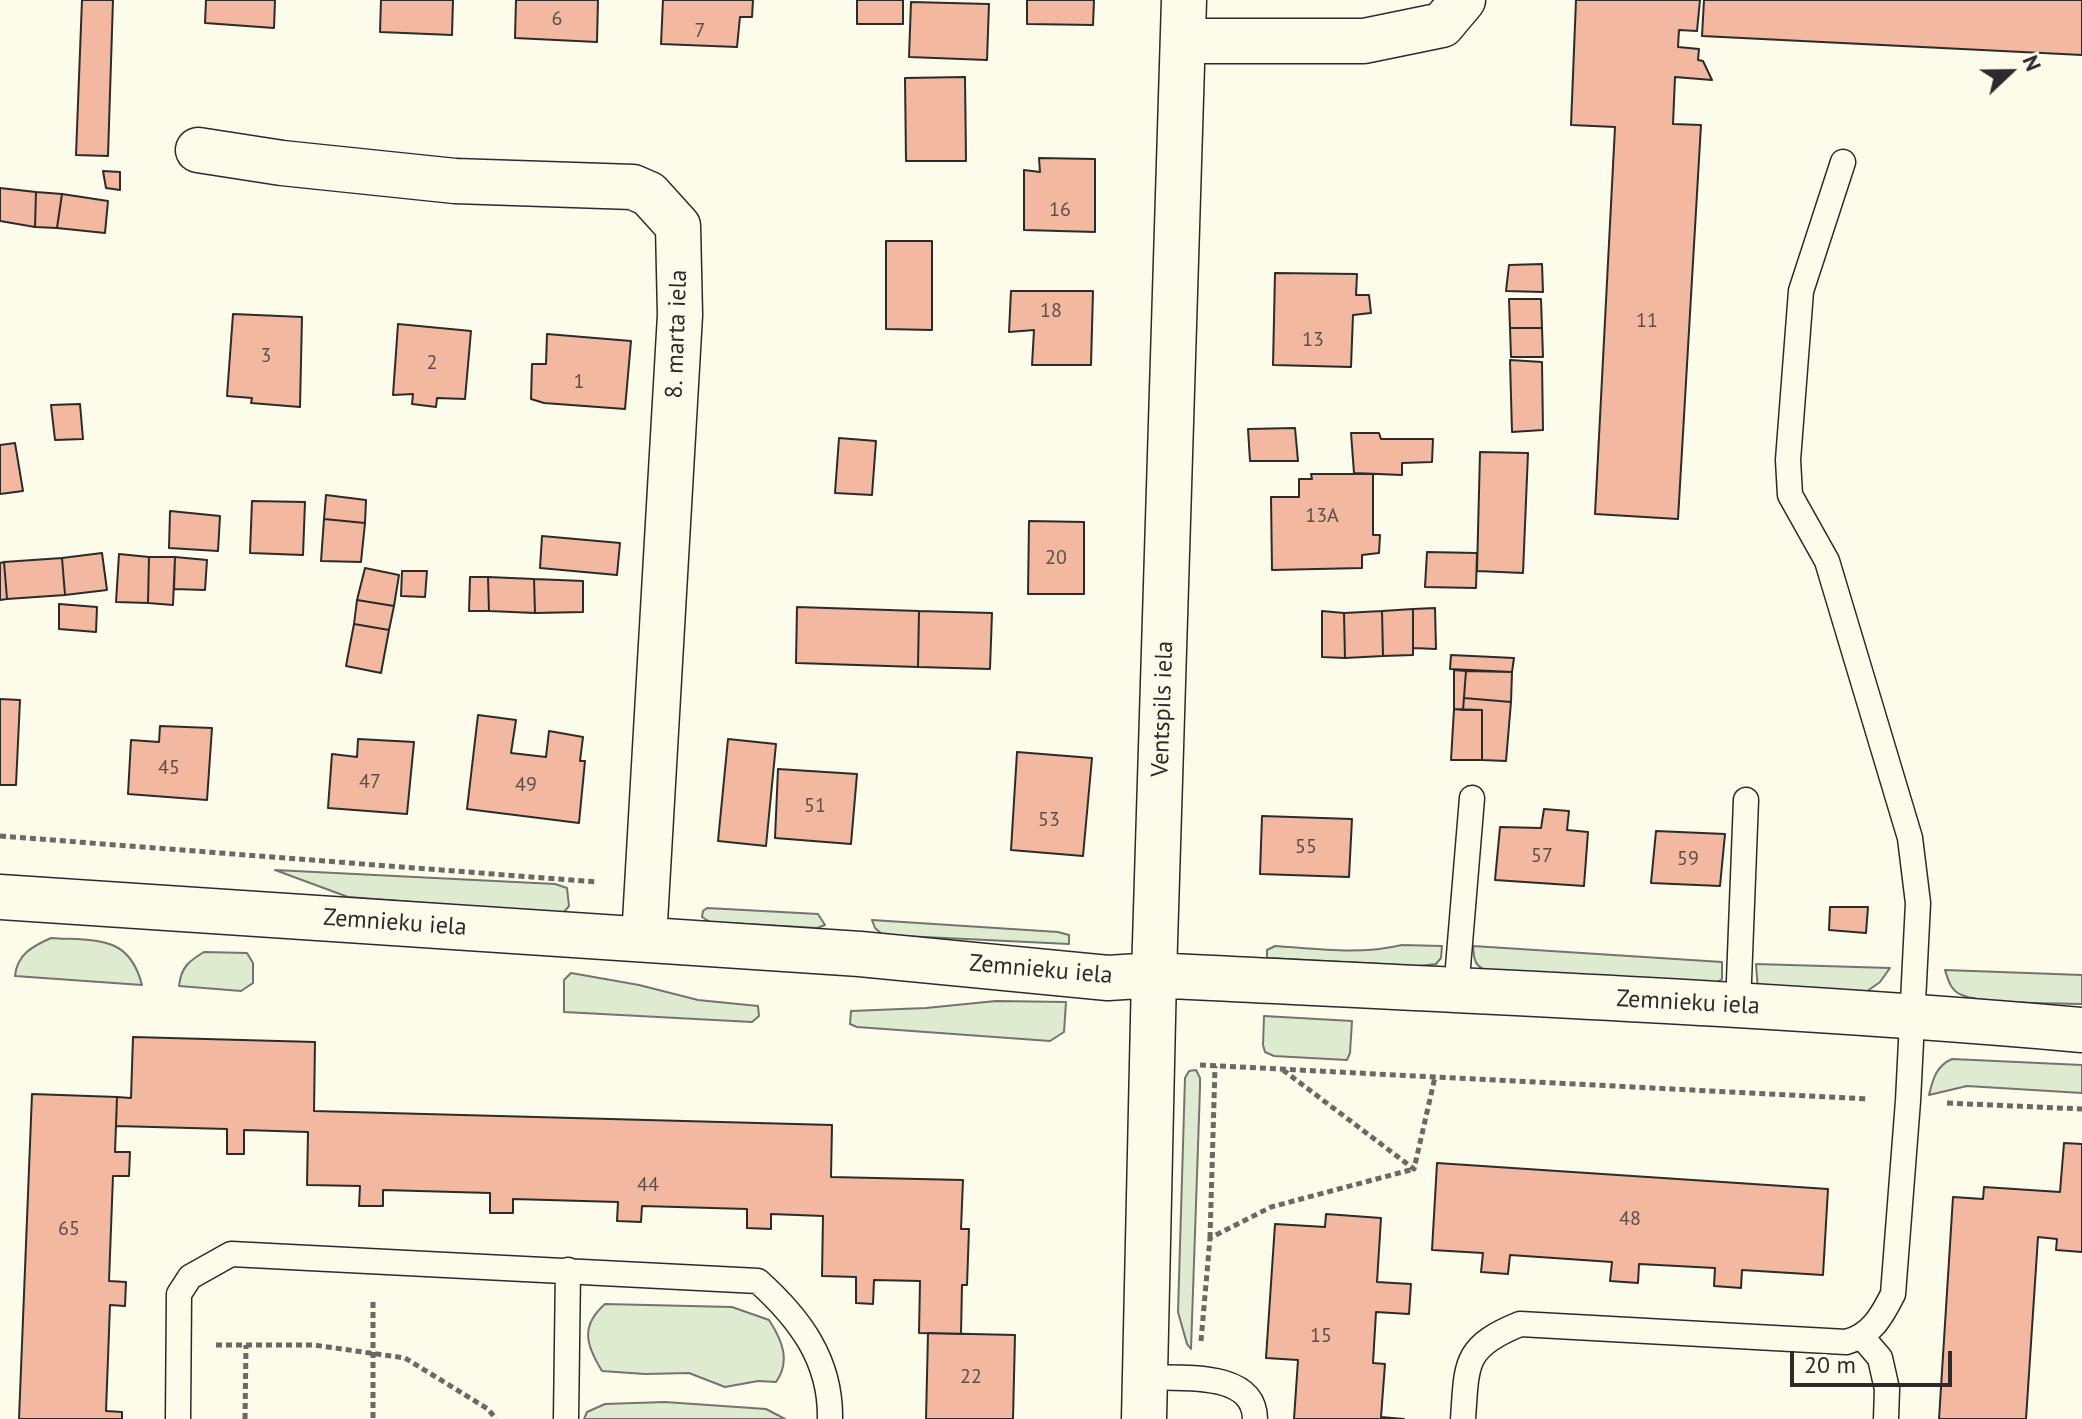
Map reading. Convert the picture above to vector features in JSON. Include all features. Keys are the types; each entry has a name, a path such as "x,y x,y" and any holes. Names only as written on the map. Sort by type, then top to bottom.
{"street":[{"path":"1184,21 1364,41 1442,25 1463,0"},
{"name":"Ventspils iela","path":"1145,1398 1154,975 1184,21"},
{"name":"8. marta iela","path":"198,150 282,163 455,181 633,187 649,194 678,226 680,315 644,939"},
{"name":"Zemnieku iela","path":"0,897 860,954 1108,978 1154,975 1738,1006 2082,1030"}],"lane":[{"path":"1463,1419 1467,1366 1478,1350 1498,1333 1520,1324 1846,1342 1863,1338 1883,1314 1893,1294 1908,1101 1918,903 1910,838 1827,561 1790,495 1788,460 1801,291 1843,162"},
{"path":"1456,991 1472,798"},
{"path":"1738,1006 1746,800"},
{"path":"178,1419 179,1294 190,1277 231,1254 758,1281 795,1317 822,1364 831,1394 830,1419"},
{"path":"566,1419 568,1270"},
{"path":"1863,1338 1880,1358 1887,1389 1886,1419"},
{"path":"1145,1398 1198,1380 1233,1384 1249,1397 1255,1419"}],"path":[{"path":"1152,1063 2082,1109"},
{"path":"1198,1380 1210,1238 1215,1066"},
{"path":"1282,1070 1414,1169"},
{"path":"1414,1169 1435,1077"},
{"path":"1210,1238 1271,1207 1414,1169"},
{"path":"373,1261 373,1419"},
{"path":"179,1344 314,1345 405,1358 488,1409 496,1419"},
{"path":"245,1419 246,1345"}],"green space":[{"path":"275,870 555,884 567,888 569,906 564,912 555,913 348,897"},
{"path":"707,908 818,914 825,925 817,928 710,922 702,917"},
{"path":"872,920 1058,932 1069,935 1069,944 883,935"},
{"path":"51,938 96,941 119,949 136,968 142,985 15,976 23,956"},
{"path":"1402,945 1442,946 1441,958 1436,964 1419,966 1267,958 1267,950 1275,946 1355,951"},
{"path":"1473,946 1722,962 1722,979 1713,985 1490,973 1476,963"},
{"path":"204,952 247,953 253,963 253,983 241,991 179,986 187,965"},
{"path":"1756,964 1890,968 1880,982 1866,992 1758,991"},
{"path":"1945,970 2082,975 2082,1004 2001,1002 1972,998 1955,991"},
{"path":"571,973 639,985 698,1000 758,1006 759,1016 752,1022 564,1012 564,980"},
{"path":"996,1001 1066,1002 1064,1032 1050,1041 850,1024 851,1011"},
{"path":"1264,1016 1352,1021 1347,1060 1274,1056 1265,1052"},
{"path":"1952,1059 2082,1065 2082,1093 1967,1086 1929,1095 1939,1069"},
{"path":"1196,1070 1200,1088 1191,1349 1178,1312 1185,1078 1189,1071"},
{"path":"605,1304 732,1307 769,1320 783,1351 781,1374 776,1382 758,1381 725,1387 689,1373 602,1371 592,1353 588,1336 592,1320"},
{"path":"665,1402 766,1409 785,1419 584,1419 587,1412 605,1404"}],"building":[{"path":"82,0 113,0 108,156 76,155"},
{"path":"206,0 275,0 274,28 205,23"},
{"path":"381,0 453,0 452,35 380,32"},
{"path":"516,0 598,0 597,42 515,38"},
{"path":"663,0 753,0 752,17 740,17 737,47 661,44"},
{"path":"857,0 903,0 903,24 857,24"},
{"path":"1027,0 1094,0 1093,25 1027,24"},
{"path":"1576,0 1700,0 1697,31 1679,30 1678,47 1699,49 1698,60 1703,61 1712,80 1675,77 1673,124 1701,125 1678,519 1595,514 1615,127 1571,125"},
{"path":"1704,0 2082,0 2082,55 1702,36"},
{"path":"911,2 989,4 987,60 909,57"},
{"path":"965,77 966,161 906,161 905,78"},
{"path":"1039,158 1095,159 1095,232 1024,230 1024,170 1040,172"},
{"path":"103,171 120,172 120,190 106,188"},
{"path":"0,188 36,192 35,227 0,221"},
{"path":"36,192 62,194 57,228 35,227"},
{"path":"62,194 108,201 105,233 57,228"},
{"path":"886,241 932,241 932,330 886,329"},
{"path":"1542,264 1543,292 1506,291 1509,265"},
{"path":"1275,273 1357,274 1356,295 1369,295 1371,313 1353,315 1351,367 1273,365"},
{"path":"1011,291 1093,291 1091,365 1032,365 1034,330 1009,332"},
{"path":"1509,299 1541,299 1542,328 1510,328"},
{"path":"233,314 302,317 300,407 251,403 252,398 227,396"},
{"path":"398,324 471,331 465,399 437,398 436,407 412,404 413,394 393,395"},
{"path":"1510,328 1542,328 1543,357 1511,357"},
{"path":"547,334 631,341 625,409 544,403 531,399 532,364 546,364"},
{"path":"1510,360 1542,362 1543,430 1512,432"},
{"path":"80,404 83,439 55,440 51,405"},
{"path":"1295,428 1298,461 1250,461 1248,429"},
{"path":"1351,433 1379,433 1381,439 1433,439 1432,462 1402,463 1402,475 1354,473"},
{"path":"839,438 876,441 872,495 835,493"},
{"path":"15,443 23,491 0,494 0,445"},
{"path":"1480,452 1528,453 1523,573 1477,571"},
{"path":"1311,474 1373,474 1373,535 1380,535 1379,553 1362,555 1362,568 1272,570 1271,497 1299,497 1299,479 1312,479"},
{"path":"326,495 366,500 365,523 324,519"},
{"path":"252,501 305,502 303,555 250,553"},
{"path":"170,511 220,516 218,551 169,548"},
{"path":"324,519 365,523 361,562 321,561"},
{"path":"1029,521 1084,522 1084,594 1028,594"},
{"path":"542,536 620,543 617,575 540,568"},
{"path":"1427,552 1477,553 1476,588 1425,587"},
{"path":"102,553 107,590 65,595 62,558"},
{"path":"119,554 149,557 148,603 116,602"},
{"path":"149,557 175,557 173,605 148,603"},
{"path":"175,557 207,560 205,590 174,589"},
{"path":"62,558 65,595 7,599 4,562"},
{"path":"4,562 7,599 0,600 0,563"},
{"path":"365,568 399,575 394,606 357,600"},
{"path":"402,571 427,571 425,597 401,596"},
{"path":"470,577 488,577 489,611 469,611"},
{"path":"488,577 534,579 535,613 489,611"},
{"path":"534,579 583,581 583,612 535,613"},
{"path":"357,600 394,606 389,630 354,624"},
{"path":"59,604 97,607 96,632 59,629"},
{"path":"797,607 919,611 918,667 796,663"},
{"path":"1435,608 1436,649 1413,648 1413,609"},
{"path":"1413,609 1413,655 1383,656 1382,611"},
{"path":"919,611 992,613 990,669 918,667"},
{"path":"1322,611 1344,613 1345,658 1322,657"},
{"path":"1382,611 1383,656 1345,658 1344,613"},
{"path":"354,624 389,630 381,673 346,666"},
{"path":"1451,655 1514,658 1512,672 1450,669"},
{"path":"1454,670 1466,671 1463,710 1454,709"},
{"path":"1466,671 1512,672 1511,702 1464,698"},
{"path":"1464,698 1511,702 1506,761 1482,760 1482,710 1463,710"},
{"path":"0,699 20,700 16,785 0,785"},
{"path":"1454,709 1482,710 1482,760 1451,760"},
{"path":"478,715 516,720 511,753 546,757 549,731 583,737 580,761 585,761 579,823 467,809"},
{"path":"160,726 212,728 207,800 128,794 131,740 159,742"},
{"path":"358,739 414,742 407,814 328,808 332,754 357,757"},
{"path":"728,739 776,744 766,846 718,841"},
{"path":"1017,752 1092,758 1083,856 1011,850"},
{"path":"778,769 857,774 851,844 775,838"},
{"path":"1544,809 1569,811 1567,830 1588,832 1584,886 1495,880 1500,827 1541,828"},
{"path":"1262,816 1352,819 1349,877 1260,874"},
{"path":"1656,831 1725,834 1720,886 1651,883"},
{"path":"1830,907 1868,907 1866,933 1829,930"},
{"path":"133,1037 315,1042 314,1111 832,1125 831,1177 963,1180 961,1229 969,1229 967,1285 962,1285 961,1334 919,1333 920,1281 874,1280 873,1304 856,1303 856,1277 822,1276 823,1216 771,1214 771,1229 747,1228 747,1209 642,1206 641,1222 617,1221 618,1202 513,1199 513,1213 490,1213 490,1193 383,1190 383,1206 359,1206 360,1186 307,1185 308,1132 244,1130 244,1154 227,1154 227,1129 116,1126 117,1097 131,1098"},
{"path":"32,1094 117,1097 115,1152 130,1152 129,1176 113,1176 109,1281 126,1282 125,1306 110,1305 106,1411 122,1412 122,1419 19,1419"},
{"path":"2064,1143 2082,1144 2082,1252 2056,1250 2057,1239 2038,1237 2026,1419 1939,1419 1953,1197 1983,1199 1984,1187 2060,1192"},
{"path":"1437,1163 1828,1189 1823,1275 1742,1270 1741,1288 1714,1286 1715,1268 1639,1264 1638,1283 1610,1281 1612,1262 1510,1255 1508,1274 1481,1272 1483,1253 1432,1250"},
{"path":"1326,1214 1381,1218 1377,1282 1411,1284 1409,1314 1376,1312 1373,1363 1385,1364 1381,1417 1404,1419 1294,1419 1298,1360 1266,1358 1275,1224 1325,1227"},
{"path":"928,1333 1015,1335 1013,1419 926,1419"}]}
